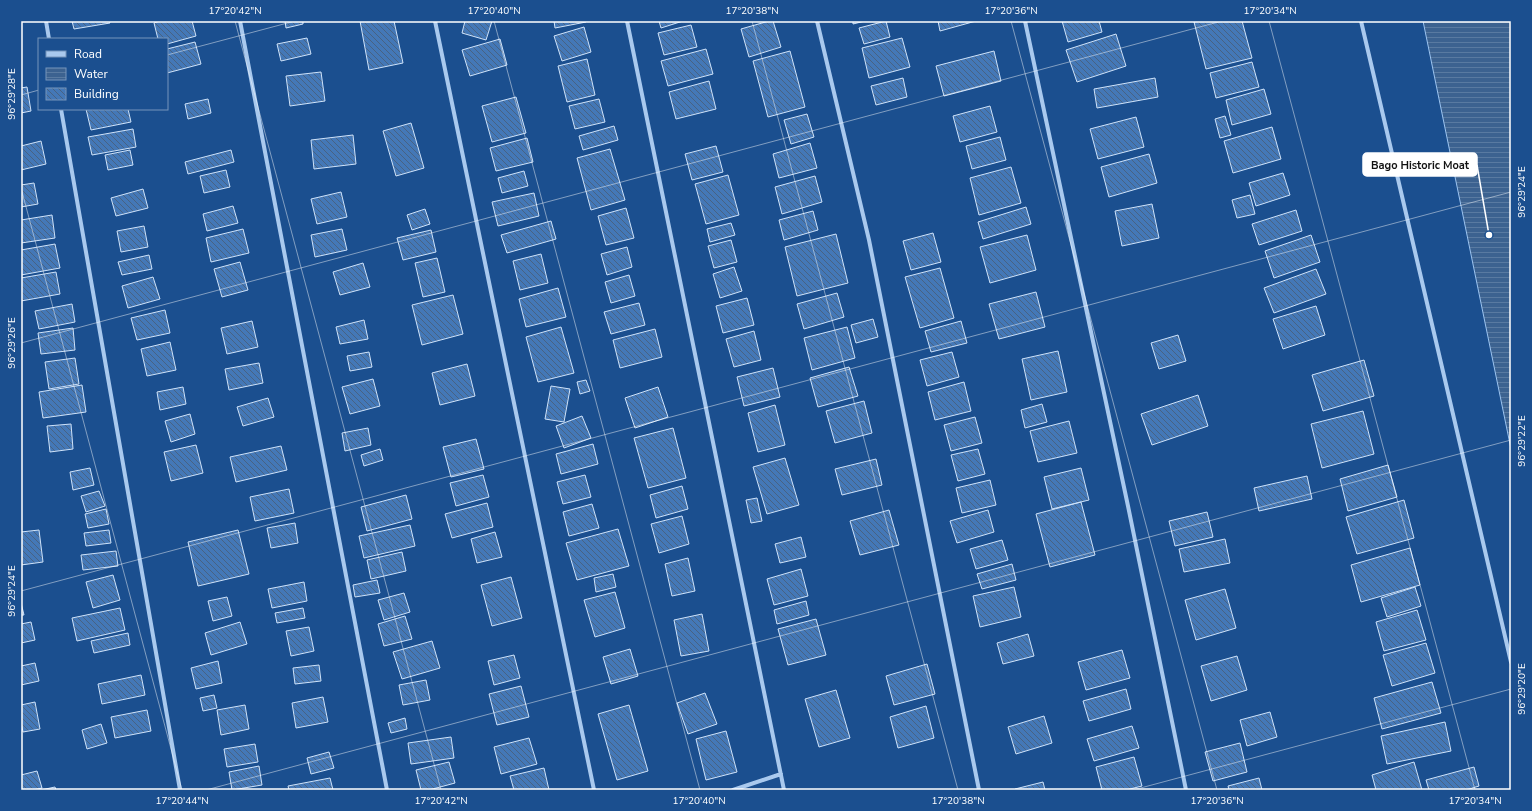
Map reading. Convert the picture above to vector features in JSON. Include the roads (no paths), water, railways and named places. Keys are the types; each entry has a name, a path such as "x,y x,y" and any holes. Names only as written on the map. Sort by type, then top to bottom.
{"street":[{"path":"46,21 49,38"},
{"path":"240,21 387,790"},
{"path":"436,21 594,790"},
{"path":"627,21 784,790"},
{"path":"817,21 869,240 979,790"},
{"path":"1025,21 1128,506 1186,790"},
{"path":"1361,21 1511,662"},
{"path":"62,110 180,790"},
{"path":"733,790 781,774"}],"water":[{"path":"1423,21 1511,21 1511,449"}],"place":[{"name":"Bago Historic Moat","path":"1489,235"}]}
